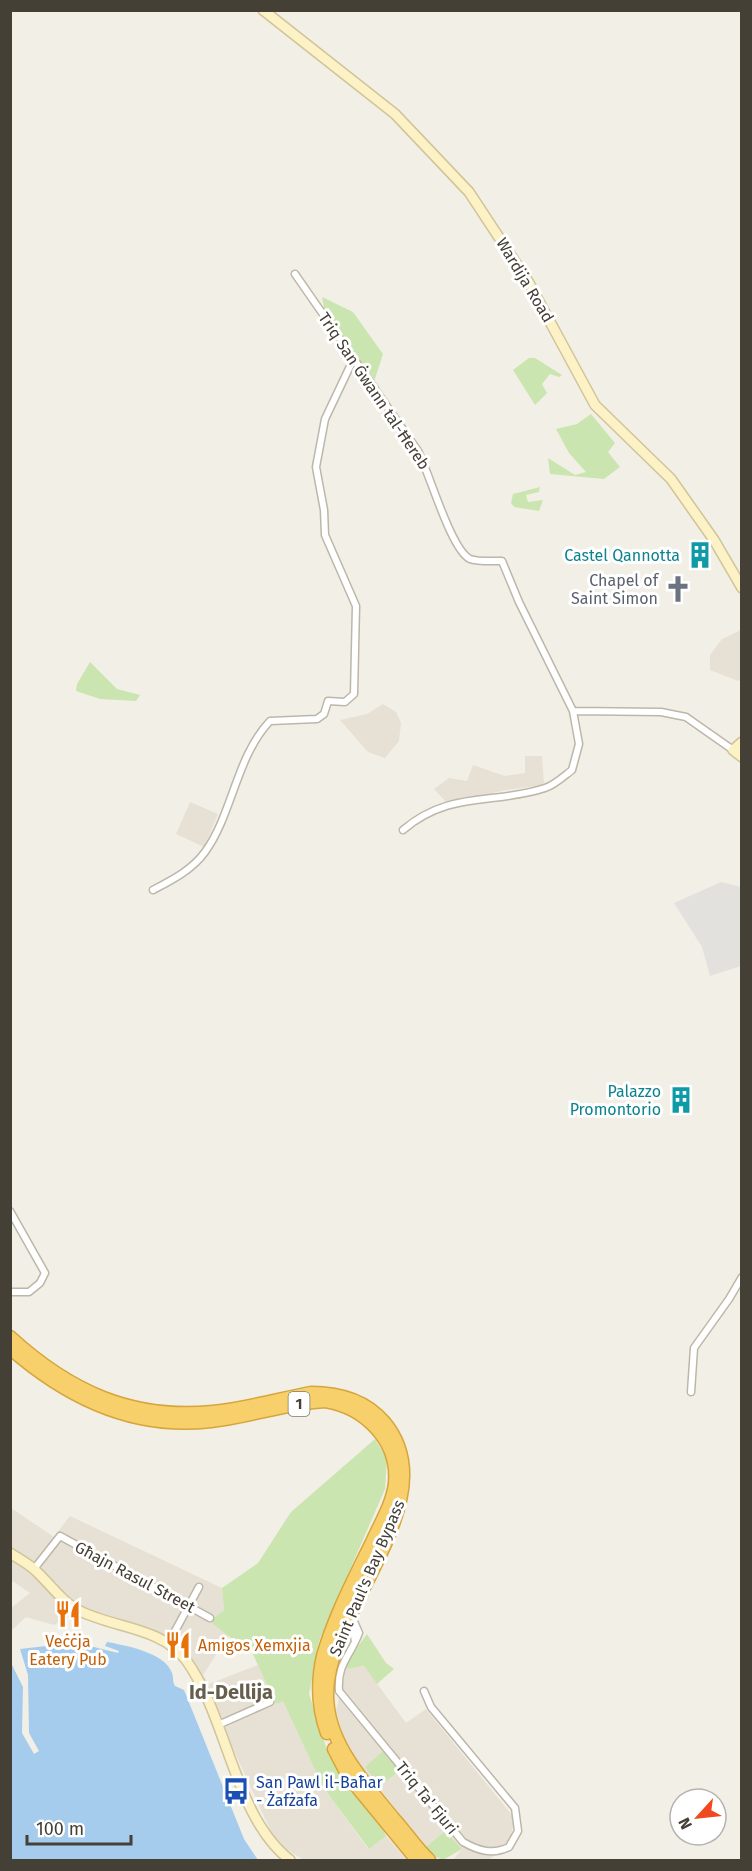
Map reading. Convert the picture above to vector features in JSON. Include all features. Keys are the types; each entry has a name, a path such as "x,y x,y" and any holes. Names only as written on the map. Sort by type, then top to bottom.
{"highway":[{"name":"Saint Paul's Bay Bypass","path":"10,1336 30,1354 72,1384 112,1402 138,1409 163,1414 214,1412 311,1393 342,1395 368,1407 379,1417 397,1441 403,1462 404,1482 395,1518 343,1629 329,1671 328,1710 337,1737 355,1770 429,1860"},
{"name":"Saint Paul's Bay Bypass","path":"10,1348 43,1376 67,1392 104,1409 139,1418 160,1422 211,1421 325,1401 340,1403 373,1423 388,1444 395,1481 387,1510 330,1634 321,1673 320,1713 335,1752 348,1776 417,1860"}],"street":[{"name":"Wardija Road","path":"263,10 395,114 469,192 529,283 595,405 671,479 714,540 741,588"},
{"name":"Triq San Ġwann tal-Ħereb","path":"295,274 423,460 439,504 462,551 470,559 502,561 507,567 519,603 573,711 579,744 572,770 554,783 546,788 445,806 421,817 403,830"},
{"path":"153,891 187,871 206,852 235,784 270,721 317,719 324,714 328,701 345,702 354,694 356,606 325,535 324,510 316,467 325,419 353,360"},
{"path":"573,711 662,712 686,717 741,757"},
{"path":"733,750 741,742"},
{"path":"10,1211 45,1273 40,1283 29,1292 10,1292"},
{"path":"691,1392 694,1347 729,1299 741,1277"},
{"name":"Għajn Rasul Street","path":"34,1569 60,1536 210,1618"},
{"path":"10,1553 34,1569 81,1612 150,1635 168,1644 184,1658 197,1676 259,1826 277,1851 290,1860"},
{"path":"168,1644 199,1587"},
{"path":"330,1634 342,1617 350,1612 359,1633 355,1643"},
{"path":"343,1629 348,1626 353,1629 355,1643"},
{"name":"Triq Ta' Fjuri","path":"355,1643 344,1658 338,1677 339,1691 463,1842 473,1848 493,1852 509,1847 518,1831 515,1808 431,1707 424,1691"},
{"path":"218,1725 270,1702"}],"shaded area":[{"path":"741,630 741,679 738,681 710,670 710,655 722,639"},
{"path":"383,704 396,712 401,723 399,741 385,758 368,752 340,720 367,714"},
{"path":"525,756 542,756 544,785 506,790 447,803 434,789 449,778 467,781 473,765 505,776 525,773"},
{"path":"190,802 218,814 204,847 176,834"},
{"path":"721,882 741,887 741,966 710,976 702,947 674,903"},
{"path":"11,1508 54,1537 70,1516 222,1588 224,1610 211,1621 228,1636 203,1675 209,1684 258,1665 276,1703 283,1700 323,1787 368,1849 386,1836 407,1860 304,1860 276,1843 197,1669 174,1643 142,1626 84,1607 54,1625 26,1617 11,1631 11,1608 30,1593 11,1580"},
{"path":"364,1666 406,1723 426,1709 515,1819 509,1842 489,1860 453,1860 462,1849 445,1831 426,1847 347,1748 336,1711 346,1669"}],"green space":[{"path":"322,297 353,312 383,354 374,382 325,313"},
{"path":"529,358 535,358 562,375 559,377 550,374 542,384 547,393 535,405 513,370"},
{"path":"591,414 615,443 608,452 620,467 604,479 550,474 548,458 575,475 586,472 569,453 556,429 577,424"},
{"path":"540,487 539,492 526,495 528,502 543,500 539,511 514,507 511,503 513,494"},
{"path":"90,662 117,689 140,695 136,701 100,699 76,691 77,684"},
{"path":"375,1439 387,1459 385,1489 319,1641 309,1694 329,1756 351,1789 380,1823 386,1836 369,1849 323,1787 283,1701 276,1704 251,1650 228,1636 210,1621 224,1610 222,1588 258,1563 291,1512"},
{"path":"367,1634 386,1663 394,1669 377,1684 364,1666 346,1669 348,1660"},
{"path":"383,1751 399,1771 380,1786 365,1767"},
{"path":"445,1831 462,1849 443,1860 436,1857 426,1847"}],"water":[{"path":"50,1641 53,1646 90,1646 118,1653 119,1651 105,1646 107,1642 123,1645 153,1655 168,1666 175,1686 184,1690 244,1839 258,1860 11,1860 11,1663 23,1687 22,1733 34,1754 39,1751 29,1733 28,1675 20,1649 46,1646 48,1649"}],"place":[{"name":"Castel Qannotta","path":"700,555"},
{"name":"Chapel of Saint Simon","path":"678,589"},
{"name":"Palazzo Promontorio","path":"681,1100"},
{"name":"Veċċja Eatery Pub","path":"68,1614"},
{"name":"Amigos Xemxjia","path":"178,1645"},
{"name":"San Pawl il-Baħar - Żafżafa","path":"236,1791"}],"district":[{"name":"Id-Dellija","path":"231,1692"}]}
